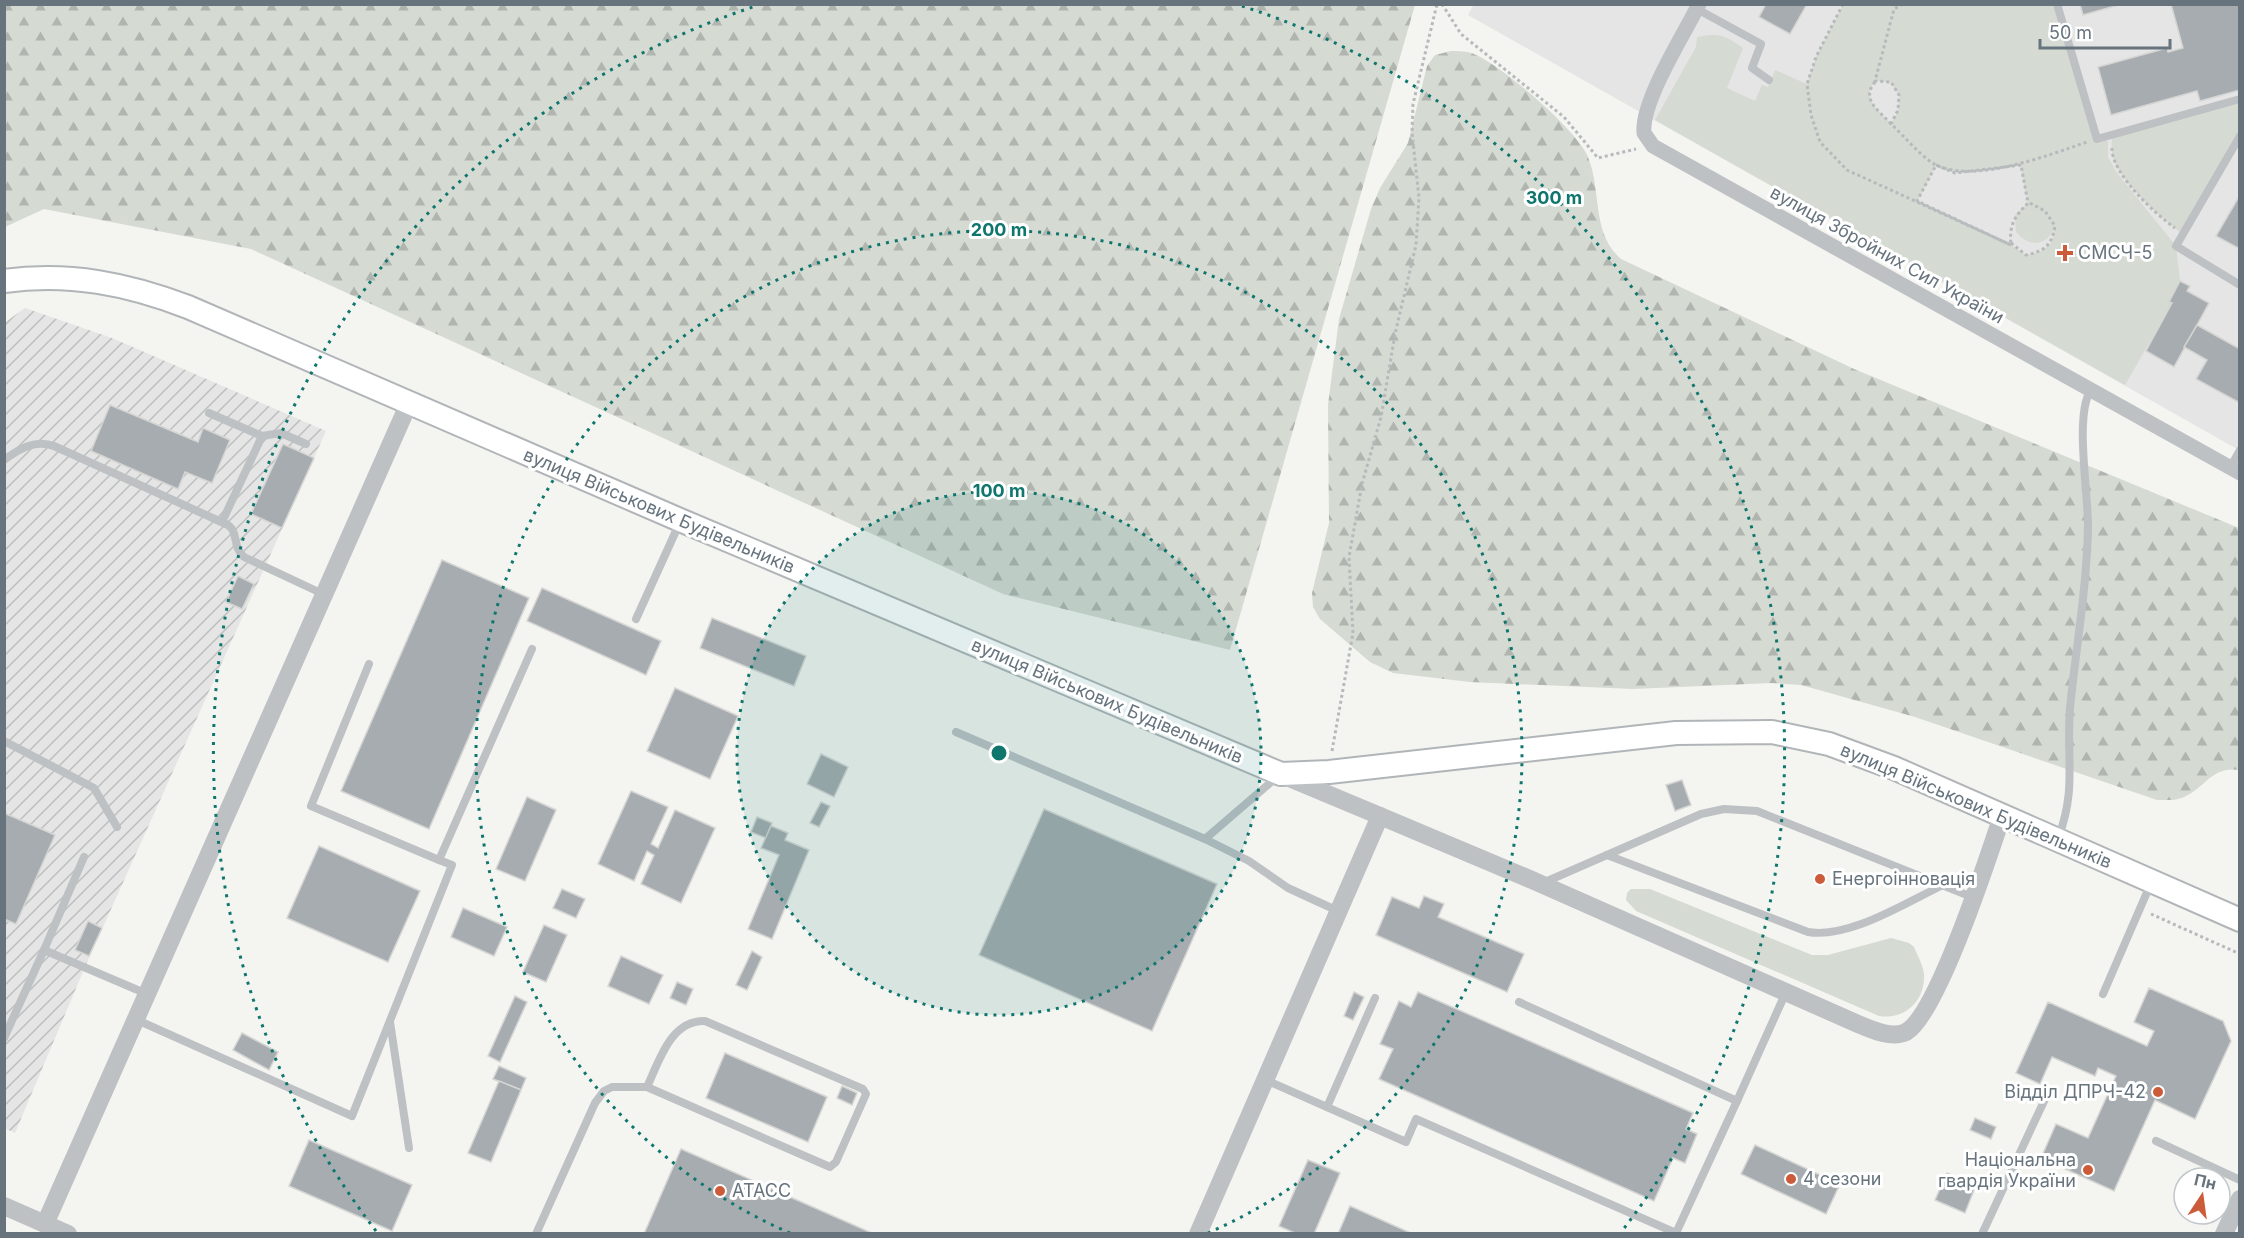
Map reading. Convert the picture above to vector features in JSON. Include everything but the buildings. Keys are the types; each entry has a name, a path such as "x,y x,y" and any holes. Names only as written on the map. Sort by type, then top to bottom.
{"main road":[{"name":"вулиця Військових Будівельників","path":"4,281 78,278 144,291 188,307 680,520 1281,774 1329,772 1676,733 1772,732 1801,737 1857,753 2240,920"}],"street":[{"path":"1653,146 1644,134 1645,117 1698,7"},
{"name":"вулиця Збройних Сил України","path":"1653,146 2235,470"},
{"path":"43,1228 409,403"},
{"path":"1281,774 1540,884 1872,1030 1891,1034 1907,1031 1927,1008 1973,897 2002,816"},
{"path":"1198,1233 1380,816"},
{"path":"2224,1233 2240,1199"},
{"path":"4,1206 43,1228 68,1233"}],"lane":[{"path":"2057,4 2097,139 2240,99"},
{"path":"1698,7 1761,44 1752,68 1768,80"},
{"path":"2238,142 2176,246 2240,285"},
{"path":"2057,840 2066,817 2070,794 2070,708 2088,526 2083,410 2090,391"},
{"path":"209,413 262,436 281,433 306,444"},
{"path":"222,522 262,436"},
{"path":"4,460 29,445 49,444 222,522 232,528 236,547 244,556 325,595"},
{"path":"2235,470 2240,450"},
{"path":"636,619 680,520"},
{"path":"439,860 532,650"},
{"path":"137,1020 352,1116 452,865 311,806 369,664"},
{"path":"956,732 1205,839 1249,861 1288,888 1339,911"},
{"path":"4,741 90,784 101,796 117,827"},
{"path":"1205,839 1281,774"},
{"path":"1540,884 1701,814 1724,809 1757,811 1973,897"},
{"path":"1607,855 1808,932 1820,934 1842,932 1943,885"},
{"path":"4,1038 84,857"},
{"path":"2103,994 2152,881"},
{"path":"44,950 148,994"},
{"path":"1266,1080 1406,1142 1416,1119 1676,1233 1786,992"},
{"path":"1328,1107 1375,998"},
{"path":"1519,1002 1737,1101"},
{"path":"390,1021 409,1148"},
{"path":"536,1233 599,1096 604,1091 620,1086 647,1087 830,1167 836,1162 866,1094 863,1089 705,1021 685,1026 669,1041 647,1087"},
{"path":"1982,1233 2045,1099"},
{"path":"2156,1141 2240,1180"}],"path":[{"path":"1329,772 1338,705 1353,633 1349,557 1362,484 1381,417 1395,334 1416,245 1419,198 1412,132 1413,104 1437,4"},
{"path":"1442,4 1461,34 1564,117 1598,158 1653,146"},
{"path":"1843,4 1816,57 1807,84 1811,115 1820,142 1847,170 2011,245 2026,255 2040,252 2052,242 2055,226 2045,211 2028,203"},
{"path":"1903,4 1894,9 1875,81 1870,91 1872,105 1936,165 1955,173 2020,165 2097,139"},
{"path":"1875,81 1891,82 1899,95 1898,111 1891,124"},
{"path":"2112,134 2112,155 2130,184 2157,216 2183,234"},
{"path":"1917,201 1936,165"},
{"path":"2020,165 2028,203"},
{"path":"2011,245 2010,229 2015,215 2028,203"},
{"path":"2140,909 2240,954"}],"shaded area":[{"name":"СМСЧ-5","path":"1474,4 2239,5 2239,450 1468,15"},
{"path":"25,308 112,338 326,431 85,967 15,1133 4,1128 4,323"}],"green space":[{"path":"4,5 1415,5 1230,650 1003,594 251,249 44,209 5,227"},
{"path":"1843,5 2057,5 2097,138 2108,141 2108,157 2117,173 2176,246 2180,281 2169,301 2172,303 2125,385 1655,120 1696,47 1697,37 1722,36 1743,48 1727,88 1755,101 1762,85 1768,87 1775,70 1807,84 1816,57","holes":["1875,81 1890,82 1899,95 1898,111 1891,124 1871,99 1871,87","1936,165 1955,173 2020,165 2028,203 2015,215 2016,232 2026,240 2036,243 2046,239 2054,229 2052,242 2040,252 2026,255 2011,245 1917,202"]},
{"path":"1451,51 1474,54 1502,71 1554,115 1581,145 1592,170 1598,211 1605,237 1621,259 1854,369 2239,528 2239,770 2216,774 2183,798 2157,800 1915,717 1801,685 1771,683 1633,689 1470,682 1393,673 1370,662 1320,619 1313,607 1312,593 1329,523 1328,405 1339,319 1371,209 1380,188 1408,143 1427,66 1435,55"},
{"path":"2239,99 2239,136 2183,234 2141,198 2122,174 2112,153 2112,134"},
{"path":"1631,889 1650,889 1812,955 1828,955 1891,938 1909,943 1914,947 1922,967 1923,988 1916,1002 1904,1012 1888,1017 1879,1016 1636,911 1626,900 1627,893"}],"place":[{"name":"СМСЧ-5","path":"2065,253"},
{"name":"Енергоінновація","path":"1820,879"},
{"name":"Відділ ДПРЧ-42","path":"2158,1092"},
{"name":"Національна гвардія України","path":"2088,1170"},
{"name":"4 сезони","path":"1791,1179"},
{"name":"АТАСС","path":"720,1191"}]}
